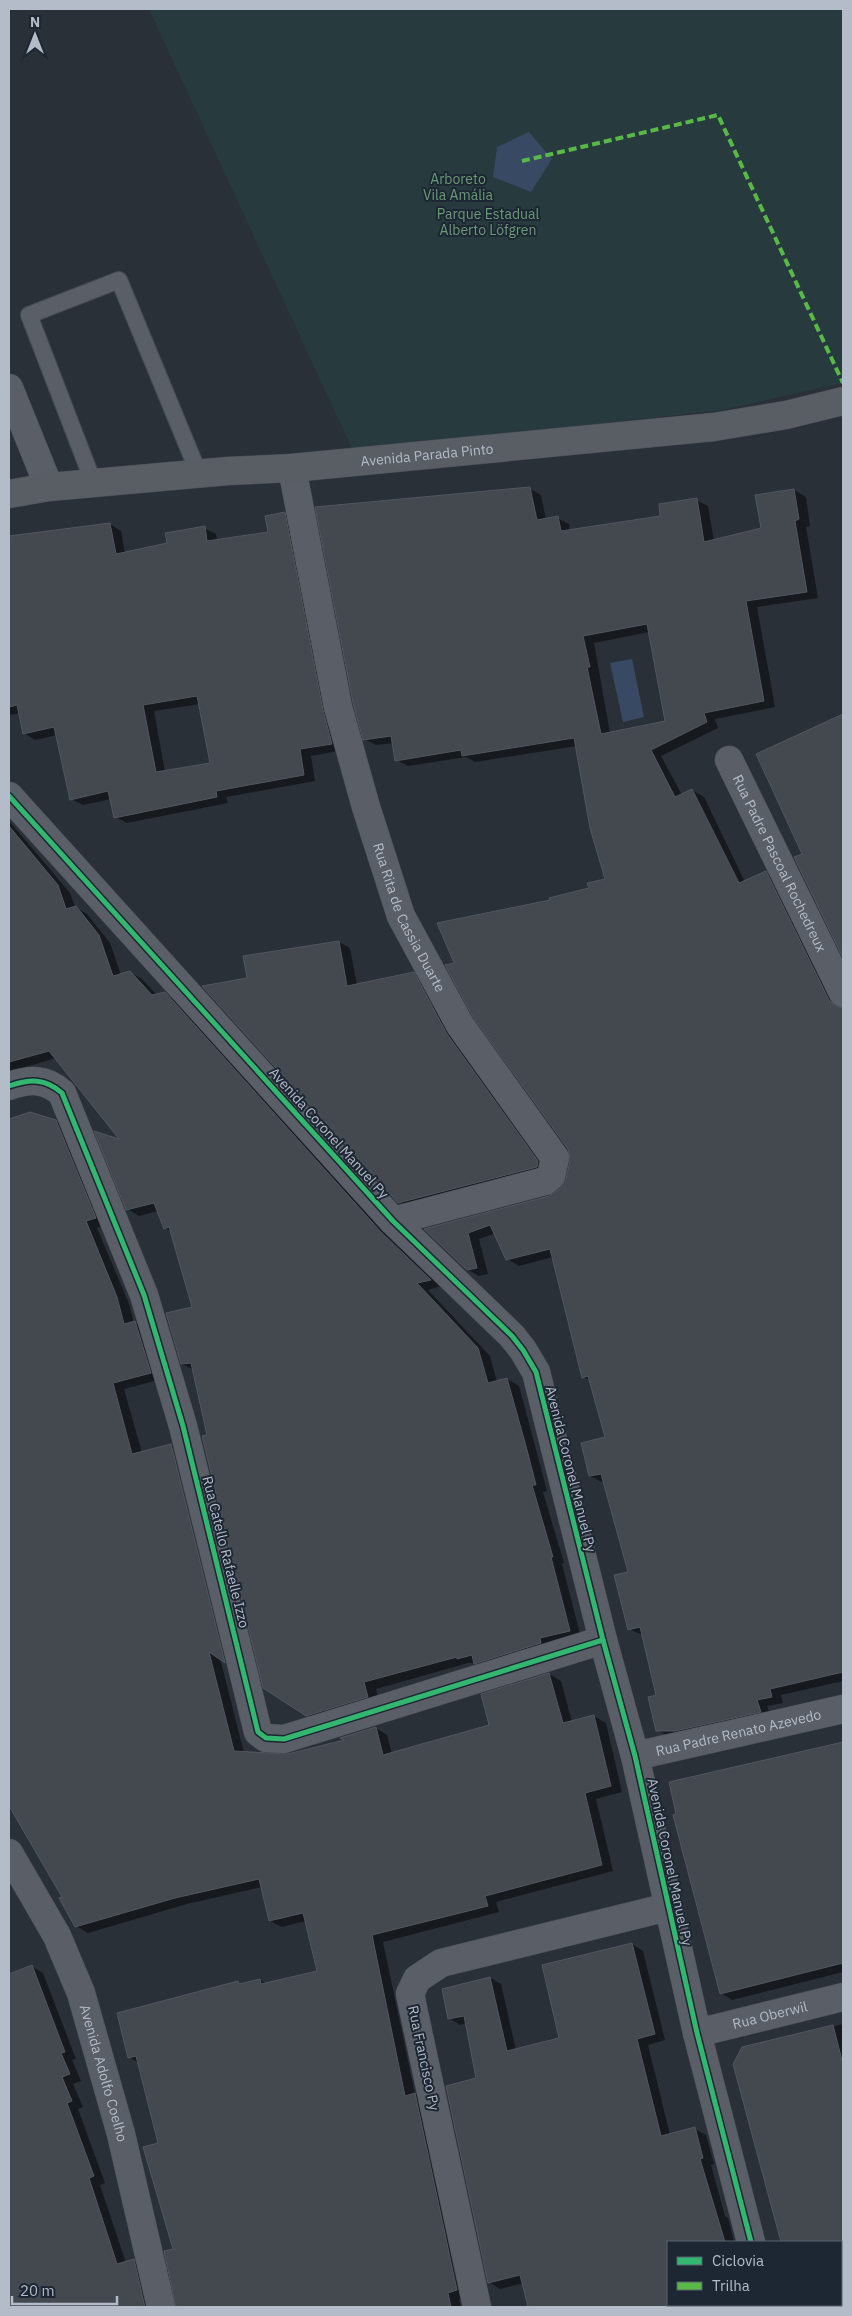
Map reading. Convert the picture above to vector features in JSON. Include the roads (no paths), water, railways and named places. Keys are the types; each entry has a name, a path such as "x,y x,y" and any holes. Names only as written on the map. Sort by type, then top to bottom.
{"main road":[{"name":"Avenida Parada Pinto","path":"9,494 49,487 292,468 714,427 786,415 843,401"}],"street":[{"path":"9,388 49,487"},
{"name":"Rua Rita de Cassia Duarte","path":"292,468 338,707 401,916 460,1025 555,1158 550,1176 545,1181 393,1221"},
{"name":"Rua Padre Pascoal Rochedreux","path":"729,760 843,993"},
{"name":"Avenida Coronel Manuel Py","path":"9,796 393,1221 512,1336 536,1372 603,1640 635,1756 697,2033 751,2241"},
{"name":"Rua Catello Rafaelle Izzo","path":"9,1086 24,1080 41,1080 54,1086 62,1093 144,1295 183,1426 258,1732 266,1738 284,1739 603,1640"},
{"name":"Rua Padre Renato Azevedo","path":"635,1756 843,1709"},
{"name":"Avenida Adolfo Coelho","path":"9,1854 57,1936 81,1993 121,2134 161,2307"},
{"name":"Rua Francisco Py","path":"477,2307 410,1994 417,1978 441,1963 668,1907"},
{"name":"Rua Oberwil","path":"697,2033 843,1997"}],"lane":[{"path":"94,484 29,315 119,280 199,474"}],"water":[{"path":"529,132 552,159 531,192 493,177 497,147"},
{"path":"632,659 644,717 623,722 610,663"}],"park label":[{"name":"Arboreto Vila Amália","path":"458,187"},
{"name":"Parque Estadual Alberto Löfgren","path":"488,222"}]}
